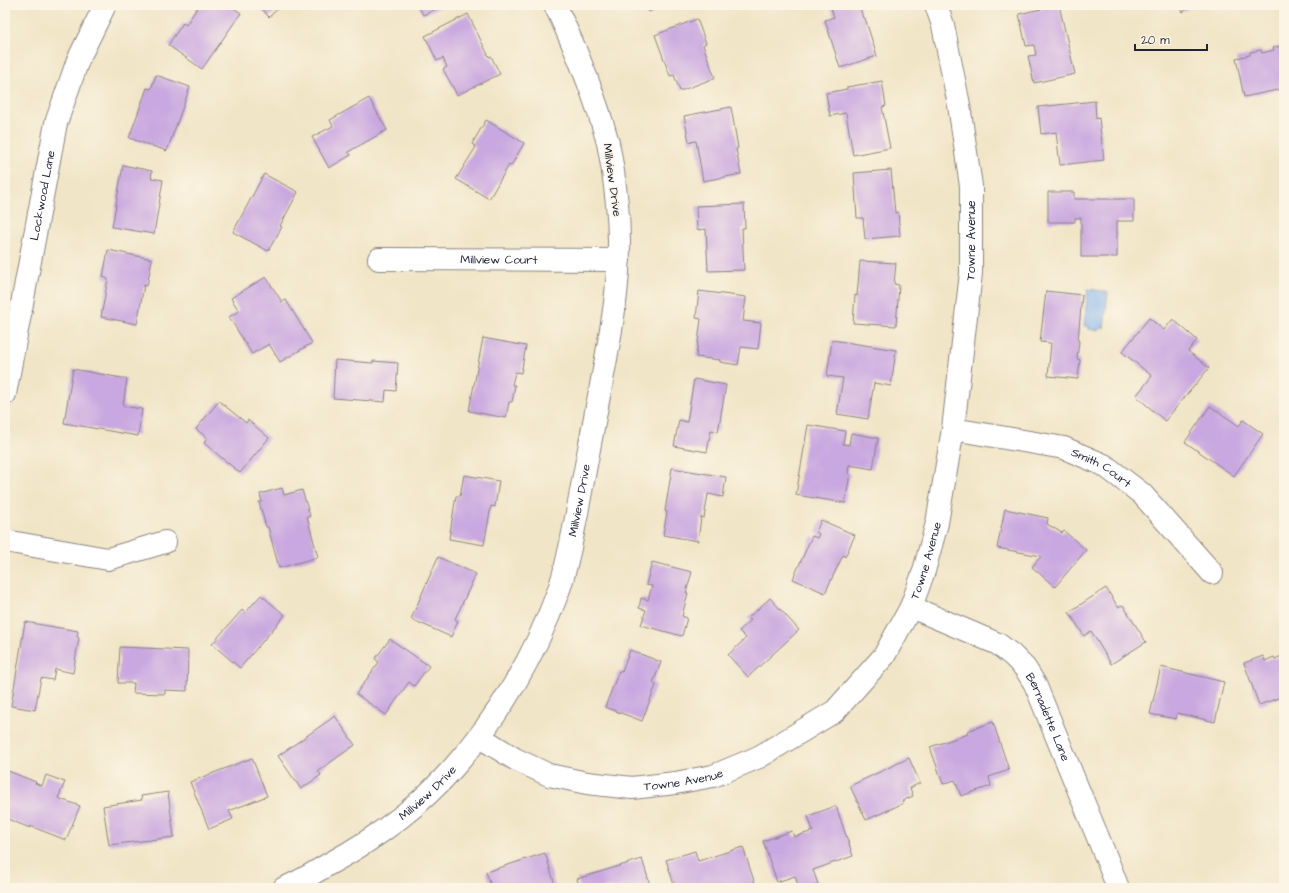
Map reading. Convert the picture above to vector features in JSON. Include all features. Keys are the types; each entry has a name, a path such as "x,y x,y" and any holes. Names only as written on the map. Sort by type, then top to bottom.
{"street":[{"name":"Lockwood Lane","path":"5,394 56,123 78,60 106,5"},
{"name":"Millview Drive","path":"284,888 358,848 392,824 424,798 454,768 480,737 522,670 539,638 559,591 572,538 616,298 619,260 619,229 617,203 608,145 590,88 570,36 554,5"},
{"name":"Towne Avenue","path":"480,737 515,759 549,775 587,783 632,788 675,783 713,776 759,757 835,711 884,656 911,607 924,572 937,523 953,428 971,273 971,186 959,105 942,25 936,5"},
{"name":"Millview Court","path":"379,259 619,260"},
{"name":"Smith Court","path":"953,428 1064,448 1104,465 1142,494 1212,573"},
{"path":"5,541 108,559 165,542"},
{"name":"Bernadette Lane","path":"911,607 998,644 1025,668 1035,684 1118,888"}],"water":[{"path":"1088,289 1108,292 1104,328 1099,328 1098,331 1089,329 1089,326 1084,326"}],"building":[{"path":"199,5 229,5 241,13 202,69 168,45 183,23 186,25"},
{"path":"258,5 282,5 269,17"},
{"path":"418,5 445,5 423,15"},
{"path":"645,5 664,5 649,12"},
{"path":"830,5 859,5 863,18 865,18 877,56 840,68 825,20 834,17"},
{"path":"1059,5 1075,74 1034,83 1028,56 1036,55 1034,45 1026,46 1019,14"},
{"path":"1178,5 1193,5 1183,12"},
{"path":"468,14 489,57 491,56 500,74 457,95 443,69 447,67 443,58 437,61 425,36"},
{"path":"697,19 706,43 703,45 715,78 680,91 674,75 670,76 655,35"},
{"path":"1284,45 1284,92 1282,89 1244,97 1236,58 1250,55 1250,52 1261,50 1262,53 1274,50 1273,48"},
{"path":"156,75 190,87 167,151 129,138 147,88 151,89"},
{"path":"882,81 886,106 882,107 890,148 853,155 846,113 830,116 826,93 847,89 847,87"},
{"path":"369,98 387,130 348,152 351,155 329,168 312,137 333,126 330,120"},
{"path":"1095,101 1096,119 1099,118 1104,160 1060,165 1056,132 1041,134 1038,107"},
{"path":"731,107 738,148 736,149 741,174 703,181 696,141 689,142 684,116"},
{"path":"486,120 524,143 489,199 456,179 476,147 472,144"},
{"path":"123,165 152,171 151,178 163,180 154,234 112,227"},
{"path":"891,170 895,213 898,212 900,236 865,239 863,218 857,218 854,173"},
{"path":"264,174 298,192 280,226 282,227 268,251 233,232"},
{"path":"1048,192 1074,192 1074,199 1134,199 1134,221 1117,221 1117,257 1081,257 1081,218 1075,218 1075,222 1048,222"},
{"path":"744,204 745,228 742,228 744,270 708,271 706,229 697,230 696,206"},
{"path":"108,250 152,259 147,286 144,285 137,324 101,317 108,279 103,277"},
{"path":"860,261 896,263 894,284 899,285 896,326 853,323"},
{"path":"266,277 282,302 286,300 312,343 280,362 269,344 252,354 229,317 239,311 231,298"},
{"path":"699,291 746,297 743,321 761,323 758,349 741,347 738,365 720,362 720,360 696,357 701,319 696,318"},
{"path":"1046,291 1082,295 1077,359 1080,360 1078,379 1048,376 1051,343 1040,342"},
{"path":"1149,318 1164,330 1173,319 1197,340 1188,351 1209,368 1165,421 1136,396 1152,376 1122,352"},
{"path":"483,338 526,346 521,373 515,372 512,385 515,385 512,402 509,402 506,418 469,411"},
{"path":"832,340 896,350 891,386 874,383 868,419 837,414 843,378 827,376"},
{"path":"335,360 398,363 396,391 386,390 385,402 333,398"},
{"path":"73,369 127,379 123,406 142,409 138,436 64,423"},
{"path":"694,379 726,385 718,432 711,430 707,452 674,446 679,420 687,422"},
{"path":"219,401 246,423 248,420 269,438 240,473 204,443 207,438 196,429"},
{"path":"1210,406 1239,426 1243,420 1263,434 1234,476 1185,442"},
{"path":"808,425 845,431 843,444 849,445 851,433 878,438 873,469 849,465 848,473 850,474 845,503 796,495"},
{"path":"672,468 726,477 723,497 708,494 704,518 701,517 698,541 663,535 667,512 665,511"},
{"path":"464,475 499,481 495,507 491,506 484,545 449,539 456,496 460,496"},
{"path":"282,488 284,495 302,490 310,516 307,517 318,557 279,568 268,527 266,527 259,502 262,502 260,494"},
{"path":"1005,509 1048,518 1047,524 1062,533 1064,531 1086,550 1055,587 1032,567 1041,556 997,548"},
{"path":"821,520 855,535 845,557 843,555 825,593 793,579 812,536 817,538 819,534 816,532"},
{"path":"438,557 476,574 455,619 458,621 451,637 411,619"},
{"path":"652,562 692,572 682,616 687,618 682,636 641,625 646,610 639,608 641,598 648,600 652,586 646,585"},
{"path":"1106,588 1118,607 1123,605 1146,642 1111,664 1091,631 1084,636 1069,612"},
{"path":"261,595 285,615 240,668 212,644 242,610 245,613"},
{"path":"770,598 799,630 748,677 728,655 746,638 739,631 751,620 748,618"},
{"path":"25,622 78,631 77,637 79,638 73,673 55,669 53,680 41,678 35,710 11,706"},
{"path":"390,639 429,666 414,686 409,682 386,715 356,694 379,662 375,659"},
{"path":"120,647 188,650 187,691 165,690 165,694 133,693 134,683 118,683"},
{"path":"630,650 661,662 653,683 656,685 642,721 605,707 619,671 622,672"},
{"path":"1284,655 1284,696 1259,705 1244,663 1263,656 1265,661"},
{"path":"1161,667 1224,682 1215,722 1177,713 1176,719 1150,714"},
{"path":"335,716 355,745 318,771 321,775 301,789 278,756"},
{"path":"993,722 1009,770 989,777 991,786 961,796 955,780 943,784 930,747 968,734 967,731"},
{"path":"252,758 267,796 229,811 233,819 209,829 190,782"},
{"path":"909,758 920,783 910,788 913,796 902,801 904,803 866,820 850,786"},
{"path":"8,771 36,782 35,783 42,786 46,775 65,782 58,798 80,806 66,840 5,818 5,778"},
{"path":"168,792 174,837 109,845 103,806 142,800 141,796"},
{"path":"836,806 853,856 813,870 818,884 808,888 799,888 795,876 777,882 763,841 792,831 794,837 813,831 808,816"},
{"path":"743,847 755,884 743,888 675,888 666,860 695,851 698,861"},
{"path":"545,853 556,888 492,888 486,872"},
{"path":"642,859 651,888 580,888 577,879"}]}
